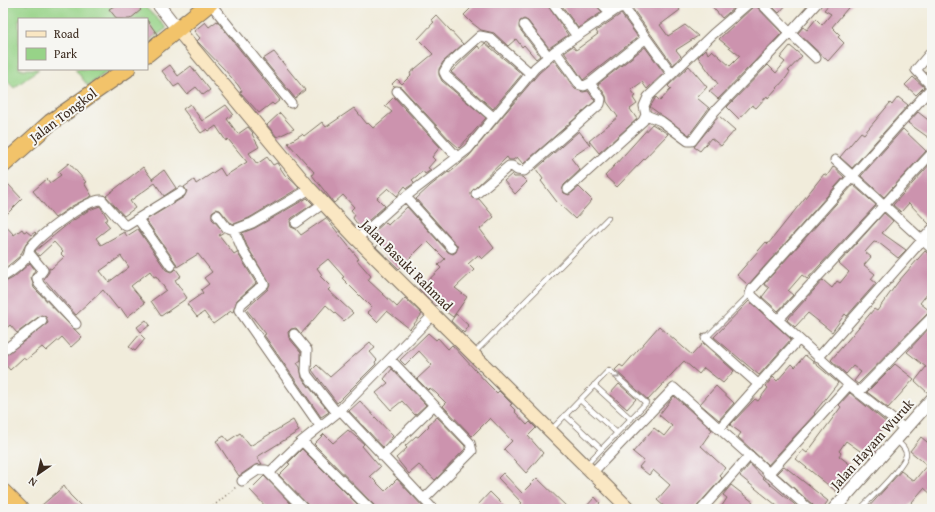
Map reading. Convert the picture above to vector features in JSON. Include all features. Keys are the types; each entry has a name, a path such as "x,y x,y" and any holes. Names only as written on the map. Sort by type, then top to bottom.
{"highway":[{"path":"148,53 210,3"},
{"name":"Jalan Tongkol","path":"3,165 51,122 120,74"},
{"path":"3,493 20,509"}],"main road":[{"name":"Jalan Basuki Rahmad","path":"178,30 310,189 357,239 628,509"}],"street":[{"path":"157,3 178,30"},
{"path":"210,3 291,103"},
{"path":"552,3 577,36"},
{"path":"601,3 611,13"},
{"path":"568,189 643,121 646,115 644,106 646,100 712,34 749,3"},
{"path":"761,3 816,58"},
{"path":"646,115 657,118 688,141 692,141 714,112 817,3"},
{"path":"357,239 406,197 468,149 530,73 552,54 624,4 645,39 672,74"},
{"path":"524,26 580,85 584,86 590,83 645,39"},
{"path":"493,117 446,76 444,72 448,65 480,36 484,35 490,38 530,73"},
{"path":"905,429 858,393 818,358 750,294 932,87 916,70 932,51"},
{"path":"476,194 509,166 512,166 517,170 524,171 600,104 602,100 590,83"},
{"path":"397,91 458,158"},
{"path":"778,320 932,153"},
{"path":"835,160 932,249"},
{"path":"234,230 252,223 310,189"},
{"path":"3,277 29,253 30,248 51,230 94,200 102,200 123,224 129,225 181,192"},
{"path":"406,197 452,248"},
{"path":"296,223 324,203"},
{"path":"217,216 226,226 234,230 242,249 264,285 241,304 239,310 320,426"},
{"path":"138,219 171,266"},
{"path":"818,358 932,229"},
{"path":"29,253 43,270 37,278 40,284 76,324"},
{"path":"269,473 302,441 339,412 433,315"},
{"path":"858,393 932,317"},
{"path":"3,351 42,321"},
{"path":"294,334 307,350 307,375 339,412 433,509"},
{"path":"706,338 759,385"},
{"path":"719,429 799,339"},
{"path":"390,359 470,443 472,451 424,499"},
{"path":"768,474 849,385"},
{"path":"588,469 674,388 768,474 809,509"},
{"name":"Jalan Hayam Wuruk","path":"834,509 932,399"},
{"path":"382,456 434,405"},
{"path":"302,441 370,509"},
{"path":"702,509 749,456"},
{"path":"242,481 262,469 269,473 304,509"}],"lane":[{"path":"473,354 608,218"},
{"path":"706,338 750,294"},
{"path":"549,431 608,371 613,373 646,403 601,449 588,469"},
{"path":"594,385 631,419"},
{"path":"580,400 617,433"},
{"path":"565,414 601,449"},
{"path":"860,509 900,467 906,455 905,450 896,439"}],"path":[{"path":"210,509 242,481"}],"green space":[{"path":"3,3 141,3 167,28 148,42 148,18 18,18 18,70 38,70 14,88 3,77"},
{"path":"76,70 110,70 88,86"}],"building":[{"path":"111,3 135,3 141,10 131,18 116,18 109,9 114,6"},
{"path":"476,3 546,3 568,35 549,48 528,21 524,19 520,21 519,28 540,56 536,59 524,45 522,47 516,39 508,46 494,33 481,30 472,23 464,15"},
{"path":"560,3 595,3 602,12 578,28"},
{"path":"639,3 675,3 680,10 660,25 668,36 685,25 698,36 676,50 681,56 673,65 632,8"},
{"path":"709,3 740,3 722,18"},
{"path":"776,3 788,3 779,13 773,7"},
{"path":"830,3 852,3 832,27 840,35 838,37 844,43 828,61 798,33 803,27 807,30 816,19 822,25 831,14 824,10"},
{"path":"755,5 782,33 718,99 709,91 718,84 698,57 706,49 708,54 712,50 730,66 740,56 719,39"},
{"path":"621,14 638,37 583,80 564,52 573,46 576,50 598,34 596,31"},
{"path":"436,15 463,44 443,62 439,69 439,75 442,81 486,118 459,148 401,87 394,86 392,84 397,79 402,84 411,75 410,73 433,54 418,39 434,22 431,20"},
{"path":"148,21 157,34 148,41"},
{"path":"217,21 280,100 274,105 272,103 259,113 240,92 242,91 238,85 197,41 200,38 194,31 205,22 209,27"},
{"path":"485,43 522,74 493,109 451,72 478,46 480,49"},
{"path":"790,46 802,56 788,71 790,72 786,78 768,98 767,96 756,108 752,105 739,119 727,107 768,65 776,73 785,62 780,58"},
{"path":"645,47 664,73 647,89 642,82 631,90 636,96 633,98 637,104 630,109 637,119 599,153 589,141 618,117 607,102 606,96 598,84"},
{"path":"274,52 305,90 295,98 263,59"},
{"path":"554,60 575,89 583,92 588,91 595,101 523,164 517,157 513,160 509,160 507,157 471,192 472,198 479,199 494,217 480,229 494,248 482,259 478,255 468,264 474,270 455,288 467,297 453,317 437,305 436,306 419,289 441,268 438,265 445,259 427,241 399,269 376,247 382,242 373,233 385,222 388,225 407,207 448,252 453,254 456,252 458,247 456,244 416,199 430,186 448,172 449,173 453,170 469,156 539,73"},
{"path":"170,65 178,76 191,66 210,90 203,95 196,87 187,94 179,84 174,87 162,71"},
{"path":"689,66 707,87 697,98 709,108 689,135 650,107 656,97 660,101 671,89 668,86"},
{"path":"913,77 924,87 916,95 905,85"},
{"path":"394,97 440,147 432,157 435,160 428,168 431,170 425,174 423,171 412,180 414,182 413,184 407,188 405,186 397,196 388,188 377,198 385,206 360,228 353,218 355,215 351,210 354,207 343,195 334,203 312,175 314,172 288,143 302,134 304,136 322,122 326,127 354,108 367,124 368,123 373,128 392,112 385,106"},
{"path":"898,97 908,105 852,168 840,157 861,132 864,134 890,103 892,105"},
{"path":"190,104 202,121 226,105 233,114 227,119 238,134 248,127 253,133 252,134 259,147 249,153 257,164 267,157 273,165 277,163 287,178 289,177 299,188 249,218 234,224 230,222 220,210 216,209 212,212 212,219 224,232 219,235 234,254 237,252 256,283 237,300 233,312 231,311 213,324 204,312 197,317 187,304 203,293 201,290 209,284 204,278 212,272 198,254 177,267 176,263 146,220 184,197 187,191 184,187 194,180 196,184 220,168 225,176 247,162 228,139 226,141 216,126 209,131 207,129 201,133 183,109"},
{"path":"918,112 932,123 932,140 908,123"},
{"path":"280,113 294,129 277,137 267,125"},
{"path":"719,116 735,130 721,146 711,138 700,151 694,147"},
{"path":"652,124 668,134 617,187 605,176"},
{"path":"903,129 926,151 884,197 861,176"},
{"path":"579,131 590,145 571,158 580,170 564,185 562,190 564,193 569,195 579,187 592,200 575,219 557,202 541,181 543,179 536,169"},
{"path":"932,162 932,223 929,224 909,203 901,212 893,205"},
{"path":"69,163 86,182 84,183 92,196 72,206 55,218 33,191 47,179 50,183 61,175 58,172"},
{"path":"143,167 152,179 164,170 176,188 164,196 155,183 130,201 135,208 124,216 106,196"},
{"path":"833,167 844,177 748,285 737,275 766,242 768,244 824,174 827,176"},
{"path":"512,174 514,177 522,177 527,182 515,194 504,181"},
{"path":"8,184 22,199 3,218 3,189"},
{"path":"853,185 876,205 807,279 802,275 788,291 793,295 778,311 762,297 769,288 764,284"},
{"path":"307,198 313,204 292,218 290,221 291,227 296,229 301,235 326,218 359,259 357,260 371,276 368,280 397,307 405,298 422,314 410,329 387,311 377,322 367,312 372,308 342,278 344,277 328,259 317,268 322,275 320,276 331,287 328,290 353,313 344,321 326,305 301,334 296,328 291,329 288,332 289,338 301,352 301,360 297,363 300,367 302,378 329,412 321,417 264,335 266,334 246,309 268,289 270,284 247,246 242,233 255,228"},
{"path":"100,206 108,219 105,221 110,227 96,238 101,245 124,232 127,236 138,229 166,270 171,272 176,269 181,276 175,280 187,298 161,316 151,301 166,290 156,276 154,277 150,271 131,286 145,303 127,317 120,307 118,309 103,290 76,315 44,279 49,272 49,268 51,269 64,257 61,254 63,252 54,242 39,256 35,251 68,224 89,210","holes":["121,256 129,267 109,282 100,271"]},
{"path":"884,213 893,221 882,233 906,250 898,258 879,243 874,242 865,252 871,257 864,265 875,274 871,279 876,283 847,316 845,314 832,332 808,313 795,327 787,320 823,280 832,288 837,281 840,283 849,272 839,263"},
{"path":"3,223 14,235 22,229 24,232 26,231 31,235 35,232 36,233 26,244 20,256 3,270"},
{"path":"925,251 932,257 932,288 920,303 930,311 858,384 854,381 861,372 853,366 846,374 831,360 874,309 877,311 898,282"},
{"path":"30,263 35,270 31,277 34,288 82,337 71,347 62,337 46,351 42,347 26,360 23,358 10,370 3,362 3,357 48,323 46,317 41,315 17,333 10,325 3,331 3,283 13,278"},
{"path":"749,301 791,339 759,375 714,337"},
{"path":"456,314 469,326 464,333 451,321"},
{"path":"146,320 150,325 141,332 137,327"},
{"path":"659,326 692,355 703,343 734,371 723,383 704,368 699,374 684,361 648,400 615,370 620,365 623,367"},
{"path":"930,327 932,329 932,392 928,393 915,381 926,367 907,352"},
{"path":"428,333 436,340 438,338 448,349 452,345 497,393 499,391 512,404 510,405 527,425 530,422 536,428 528,436 543,453 526,473 504,449 512,441 490,418 472,436 443,406 446,403 430,388 428,390 417,379 432,365 419,351 405,365 400,360"},
{"path":"140,334 145,339 135,351 129,347"},
{"path":"370,342 375,348 370,352 377,360 375,362 376,364 337,403 312,370 317,365 330,377"},
{"path":"805,355 838,383 814,413 815,414 768,465 738,437 741,433 730,425 755,399 758,401 768,388 766,386 773,377 777,381 792,364 795,367"},
{"path":"895,364 914,379 888,408 867,392"},
{"path":"392,369 426,405 415,415 402,401 391,410 376,393 388,383 384,379"},
{"path":"619,384 636,399 627,409 610,394"},
{"path":"716,386 734,403 719,420 700,404"},
{"path":"850,393 887,423 869,446 876,451 870,458 846,441 839,451 841,453 839,456 856,469 838,493 796,459 803,450 807,453 841,407 839,405"},
{"path":"674,396 712,430 701,446 725,468 719,475 722,478 696,509 667,509 657,500 670,485 653,470 649,475 639,467 644,461 633,452 654,428 664,436 672,426 659,415"},
{"path":"360,401 393,436 383,447 349,411"},
{"path":"437,417 465,446 465,449 435,480 419,465 409,474 396,458 407,448 405,446 416,436 418,437"},
{"path":"293,420 299,431 257,457 262,464 255,465 239,476 216,441 224,436 228,441 240,433 250,446"},
{"path":"348,430 364,444 362,446 380,467 370,476 385,491 397,479 425,509 376,509 374,505 314,444 324,434 333,443"},
{"path":"921,437 932,446 932,495 924,488 906,509 867,509 901,471 914,481 927,465 910,451"},
{"path":"302,449 362,509 310,509 308,505 279,475 290,464 288,463"},
{"path":"750,464 764,479 800,509 781,509 740,476"},
{"path":"784,466 828,501 822,509 815,509 813,505 777,473"},
{"path":"503,473 522,493 537,478 569,509 525,509 520,505 522,503 498,478"},
{"path":"264,476 296,509 268,509 250,490"},
{"path":"731,485 753,502 747,509 720,509 727,498 723,495"},
{"path":"64,486 70,495 84,509 46,509 42,505"},
{"path":"490,492 507,509 480,509 477,506"},
{"path":"595,497 600,503 594,509 584,509"}]}
